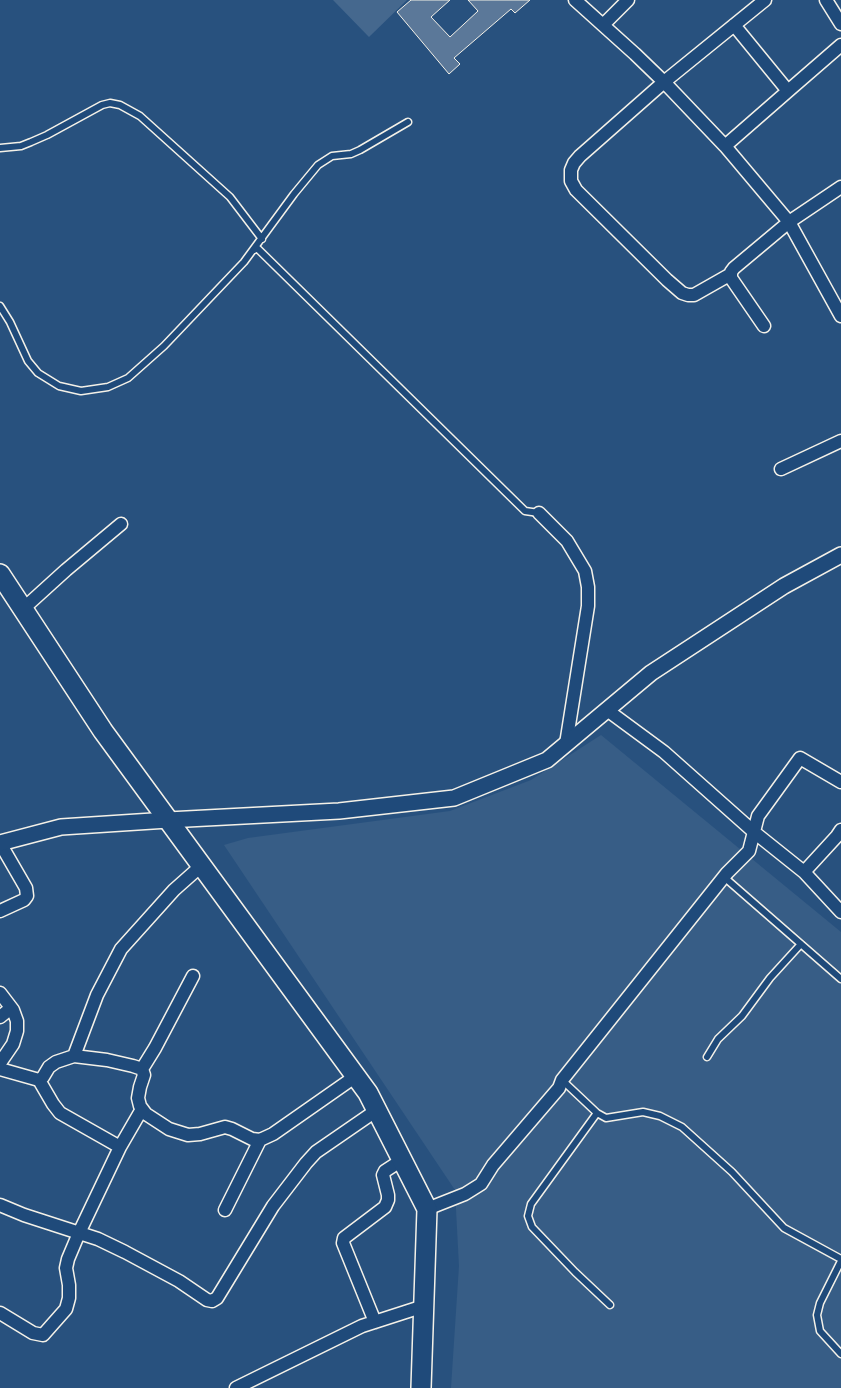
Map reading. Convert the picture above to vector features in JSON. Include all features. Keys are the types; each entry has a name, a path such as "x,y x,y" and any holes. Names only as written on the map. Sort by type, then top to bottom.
{"main road":[{"path":"0,574 103,732 356,1076 368,1093 377,1110 427,1210 421,1388"}],"street":[{"path":"575,0 664,82 725,146 789,222 841,316"},
{"path":"603,25 628,0"},
{"path":"765,0 664,82 580,156 574,163 571,170 571,181 576,190 667,280 682,293 688,295 694,295 731,274 734,268 789,222 841,188"},
{"path":"826,0 841,24"},
{"path":"734,25 788,92"},
{"path":"725,146 841,45"},
{"path":"731,274 731,278 764,326"},
{"path":"781,469 841,441"},
{"path":"539,513 567,541 586,571 588,588 588,606 566,744"},
{"path":"23,609 66,570 121,524"},
{"path":"0,911 24,900 27,896 26,888 0,843 61,827 339,811 454,798 547,760 651,673 784,586 841,556"},
{"path":"607,710 664,752 754,832 804,872 841,912"},
{"path":"427,1210 465,1194 481,1184 493,1165 559,1088 562,1080 724,877 749,851 758,816 800,758 841,782"},
{"path":"804,872 841,830"},
{"path":"74,1056 98,995 121,949 174,890 202,866"},
{"path":"142,1069 155,1048 193,976"},
{"path":"0,993 12,1008 17,1021 17,1031 13,1044 0,1063"},
{"path":"0,1017 12,1008"},
{"path":"39,1080 43,1077 52,1064 74,1056 107,1060 142,1069"},
{"path":"0,1069 39,1080 52,1104 60,1113 120,1147"},
{"path":"142,1069 144,1075 138,1098 140,1106 146,1114 169,1129 188,1135 200,1134 225,1127 252,1139 260,1140 273,1134 356,1076"},
{"path":"0,1313 33,1333 43,1335 66,1309 69,1298 69,1285 66,1268 68,1259 120,1147 142,1109"},
{"path":"0,1205 24,1215 98,1239 179,1281 207,1300 212,1301 217,1298 273,1206 306,1163 316,1152 377,1110"},
{"path":"225,1210 260,1140"},
{"path":"375,1322 343,1243 344,1238 384,1207 388,1200 388,1195 383,1175 385,1171 402,1160"},
{"path":"236,1388 362,1326 424,1306"}],"lane":[{"path":"0,148 21,146 31,142 102,105 110,103 120,105 140,116 230,197 262,239"},
{"path":"252,253 294,194 318,165 332,156 351,154 360,150 408,122"},
{"path":"0,306 10,322 28,361 38,373 59,386 82,391 108,387 128,378 164,346 257,248 525,511 539,513"},
{"path":"724,877 841,979"},
{"path":"707,1056 718,1039 742,1016 770,978 801,944"},
{"path":"562,1080 597,1113 606,1118 643,1112 660,1116 682,1127 732,1172 784,1228 841,1260 820,1303 817,1315 820,1331 841,1354"},
{"path":"597,1113 531,1204 528,1216 532,1227 575,1272 610,1305"}],"shaded area":[{"path":"333,0 407,0 369,37"},
{"path":"601,735 841,932 841,1388 451,1388 459,1266 455,1190 224,845 248,838 450,811 531,780"}],"building":[{"path":"411,0 450,0 431,17 450,37 478,11 468,0 530,0 515,13 511,9 454,58 460,64 449,74 397,12"}]}
